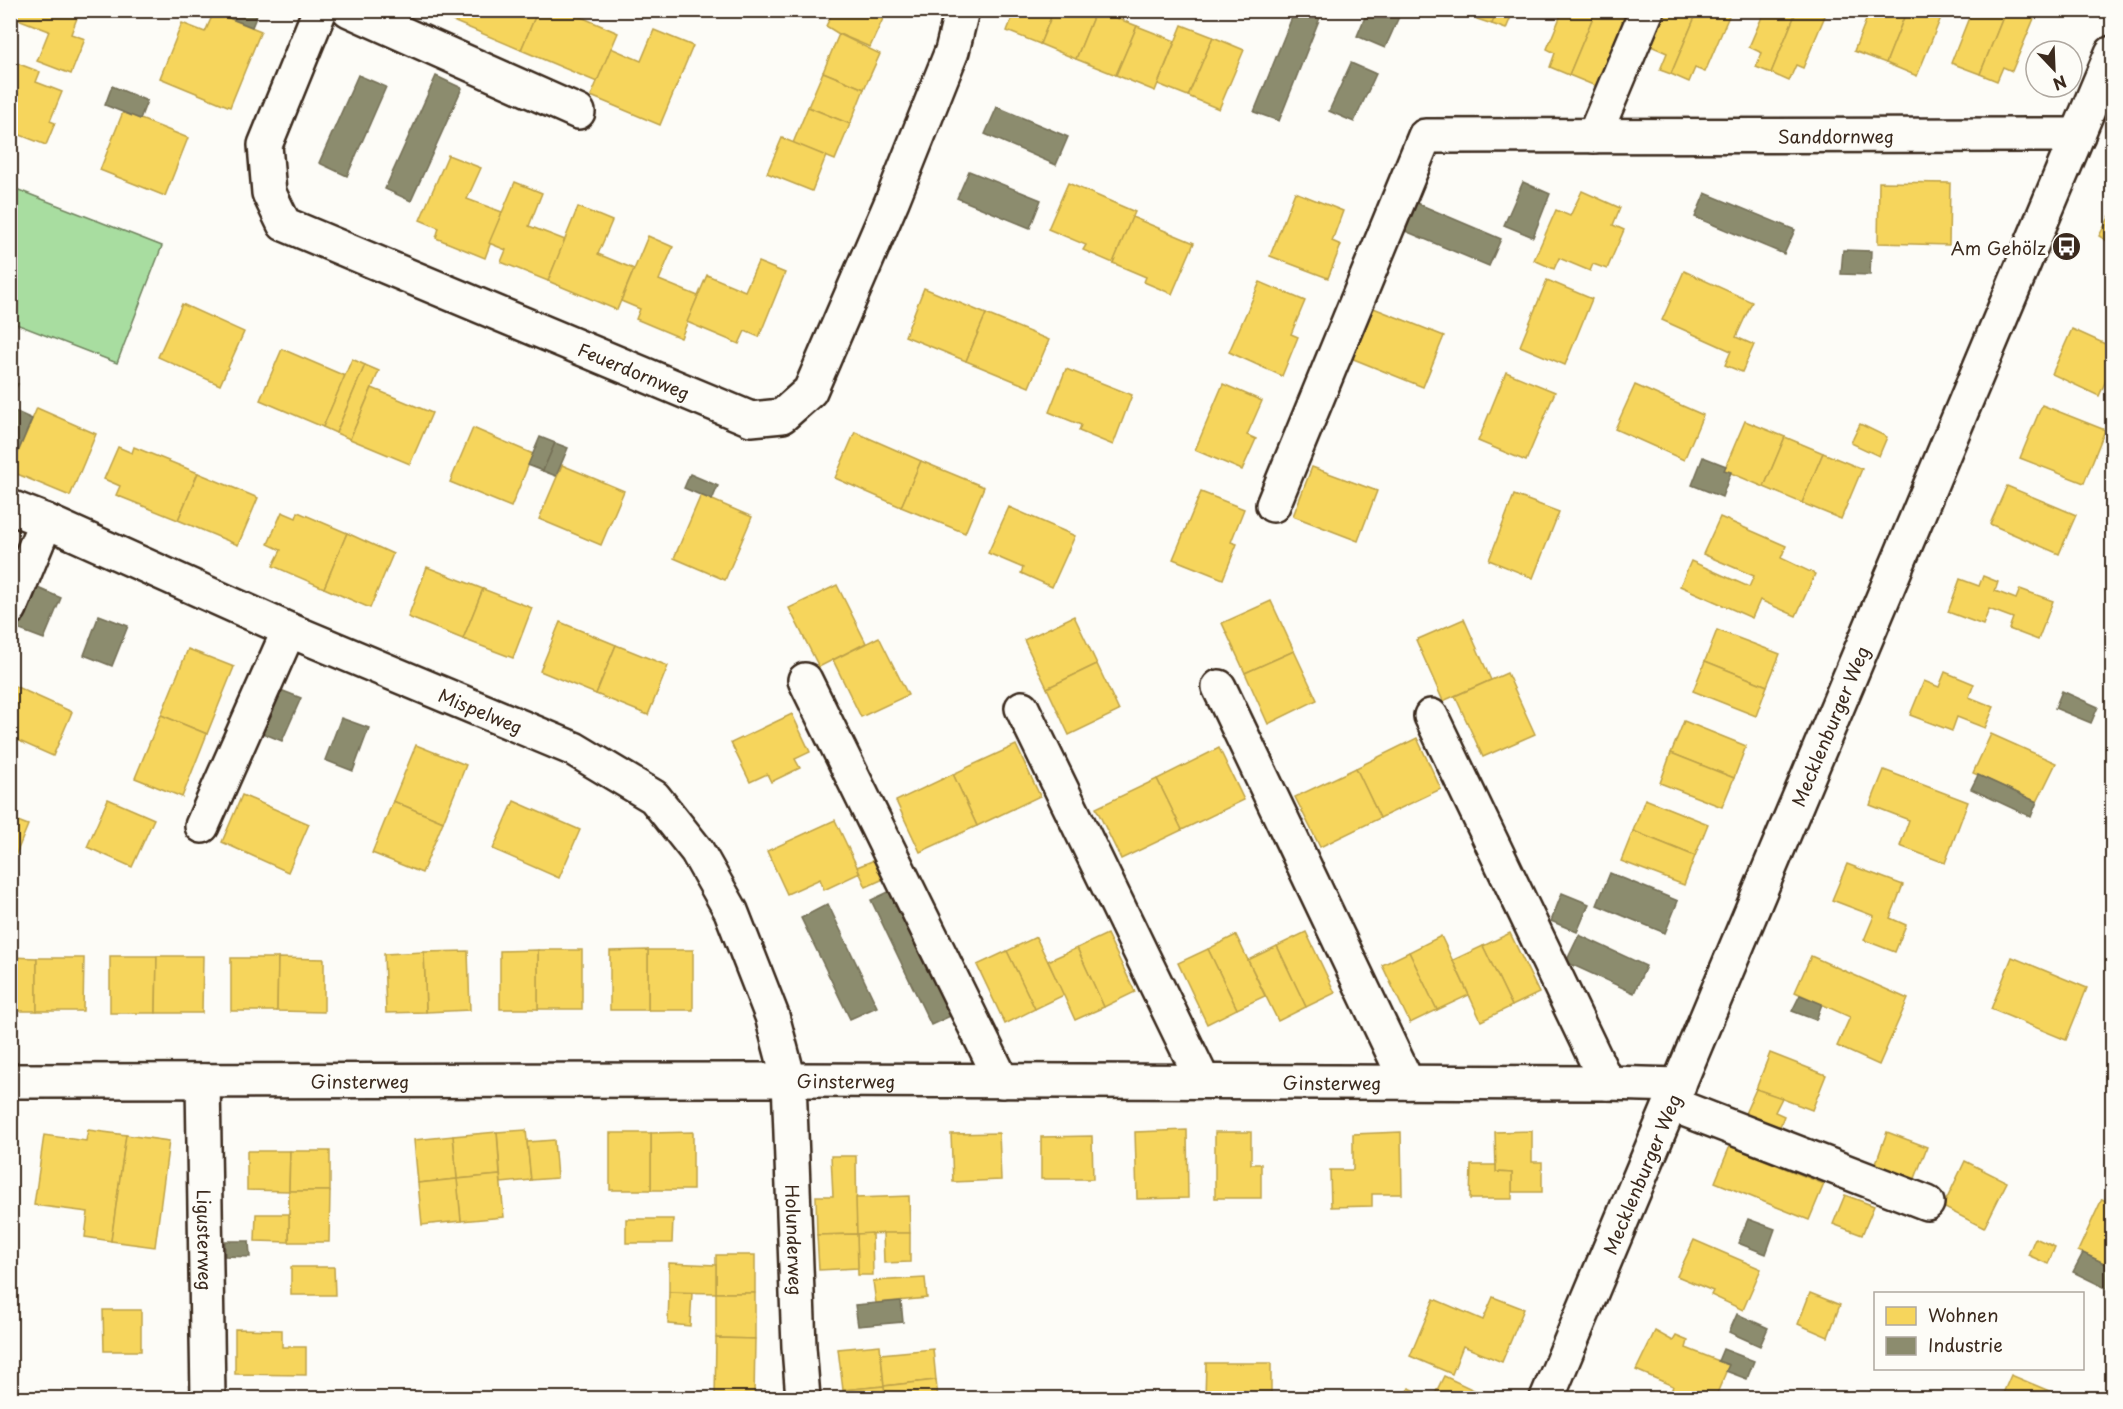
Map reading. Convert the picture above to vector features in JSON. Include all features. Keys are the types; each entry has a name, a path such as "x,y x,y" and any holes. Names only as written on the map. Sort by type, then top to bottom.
{"street":[{"name":"Feuerdornweg","path":"320,10 265,145 268,193 284,224 751,419 782,416 810,391 892,201 952,51 962,10"},
{"path":"349,10 578,112"},
{"path":"1594,136 1647,10"},
{"name":"Mecklenburger Weg","path":"1547,1398 2112,53"},
{"name":"Sanddornweg","path":"1274,505 1425,136 2078,135"},
{"name":"Mispelweg","path":"10,507 289,630 574,749 654,797 697,850 731,911 772,1016 789,1080"},
{"path":"10,608 46,521"},
{"path":"202,826 289,630"},
{"path":"805,680 1002,1081"},
{"path":"1219,687 1407,1082"},
{"path":"1022,708 1203,1081"},
{"path":"1431,716 1607,1083"},
{"name":"Ginsterweg","path":"10,1081 789,1080 1607,1083 1675,1094 1927,1203"},
{"name":"Holunderweg","path":"789,1080 803,1398"},
{"name":"Ligusterweg","path":"203,1081 208,1398"}],"green space":[{"path":"11,187 162,246 117,363 11,322"}],"building: Wohnen":[{"path":"10,10 80,10 71,34 85,39 71,74 37,61 49,31 10,16"},
{"path":"428,10 457,10 453,21"},
{"path":"457,10 538,10 521,50 453,21"},
{"path":"538,10 565,10 618,33 597,82 521,50"},
{"path":"834,10 882,10 886,12 870,47 826,26"},
{"path":"1015,10 1054,10 1040,44 1007,31"},
{"path":"1054,10 1096,10 1076,59 1040,44"},
{"path":"1096,10 1137,26 1116,75 1076,59"},
{"path":"1480,10 1497,10 1492,24 1477,19"},
{"path":"1497,10 1529,10 1527,17 1513,12 1506,29 1492,24"},
{"path":"1563,10 1596,10 1569,75 1550,67 1555,53 1547,49"},
{"path":"1596,10 1608,10 1625,17 1598,87 1569,75"},
{"path":"1666,10 1698,10 1671,74 1660,70 1667,53 1651,46"},
{"path":"1698,10 1716,10 1729,16 1705,72 1695,68 1689,82 1671,74"},
{"path":"1765,10 1797,10 1771,73 1756,67 1762,53 1749,47"},
{"path":"1797,10 1812,10 1825,16 1803,68 1796,65 1789,81 1771,73"},
{"path":"1870,10 1907,10 1886,63 1854,51"},
{"path":"1907,10 1930,10 1942,15 1917,76 1886,63"},
{"path":"1972,10 2006,10 1980,74 1951,63"},
{"path":"2006,10 2023,10 2035,16 2012,71 2003,67 1997,81 1980,74"},
{"path":"214,12 261,31 230,107 160,78 182,23 205,32"},
{"path":"1182,25 1213,37 1188,96 1158,84"},
{"path":"1137,26 1175,41 1155,91 1116,75"},
{"path":"654,30 693,46 660,125 591,96 611,48 641,61"},
{"path":"839,34 880,54 864,89 823,72"},
{"path":"1213,37 1244,50 1219,109 1188,96"},
{"path":"14,62 40,72 36,82 62,92 50,121 55,123 46,145 10,131 10,66"},
{"path":"823,72 864,89 850,124 808,107"},
{"path":"808,107 850,124 835,160 793,143"},
{"path":"123,112 188,138 165,196 100,170"},
{"path":"782,138 826,156 812,191 767,173"},
{"path":"448,155 481,168 467,199 502,212 485,258 436,238 439,228 420,220"},
{"path":"515,182 542,193 529,226 565,240 548,281 501,262 506,250 489,243"},
{"path":"1879,182 1950,183 1949,245 1878,243"},
{"path":"1068,183 1135,212 1113,263 1083,250 1086,245 1048,229"},
{"path":"1582,191 1620,208 1613,225 1624,230 1607,269 1593,264 1590,271 1559,258 1554,269 1534,260 1556,210 1570,216"},
{"path":"1295,192 1343,211 1332,241 1341,245 1328,278 1270,256"},
{"path":"578,207 612,221 598,254 634,269 617,310 548,281"},
{"path":"2112,212 2112,244 2099,236"},
{"path":"1132,217 1194,243 1172,294 1144,282 1146,277 1113,263"},
{"path":"648,236 673,247 659,280 698,296 681,338 636,319 640,309 621,301"},
{"path":"758,262 785,273 759,337 745,331 739,344 687,322 707,275 745,291"},
{"path":"1684,271 1752,302 1736,337 1754,345 1742,372 1725,365 1731,351 1662,320"},
{"path":"1547,280 1592,299 1565,365 1520,346"},
{"path":"1260,282 1305,301 1291,334 1298,337 1282,376 1229,352"},
{"path":"924,288 986,314 966,361 905,336"},
{"path":"182,304 244,332 220,385 158,357"},
{"path":"1371,307 1444,336 1423,387 1351,358"},
{"path":"986,314 1049,340 1029,387 966,361"},
{"path":"2072,329 2112,347 2112,367 2099,396 2052,374"},
{"path":"282,349 345,376 323,427 260,400"},
{"path":"352,359 365,365 336,433 323,427"},
{"path":"365,365 379,371 350,439 336,433"},
{"path":"1066,369 1132,395 1113,445 1079,431 1081,425 1049,412"},
{"path":"1506,372 1555,392 1526,461 1478,441"},
{"path":"1223,384 1262,401 1247,435 1256,439 1242,470 1195,450"},
{"path":"1635,385 1703,415 1684,460 1615,429"},
{"path":"372,388 432,413 410,464 350,439"},
{"path":"2042,405 2105,430 2084,483 2020,458"},
{"path":"37,408 96,434 70,496 10,471"},
{"path":"1745,421 1785,437 1764,487 1724,470"},
{"path":"1860,424 1887,437 1879,456 1851,443"},
{"path":"473,428 533,454 511,507 450,482"},
{"path":"855,432 921,461 901,507 835,478"},
{"path":"1785,437 1823,453 1802,503 1764,487"},
{"path":"118,447 132,453 134,447 198,473 178,520 116,495 120,486 104,479"},
{"path":"1823,453 1862,469 1841,519 1802,503"},
{"path":"921,461 984,487 965,533 901,507"},
{"path":"562,465 624,491 601,545 539,519"},
{"path":"1312,467 1377,491 1358,541 1293,516"},
{"path":"198,473 258,498 238,545 178,520"},
{"path":"2007,486 2076,515 2059,554 1990,524"},
{"path":"1201,492 1244,509 1231,542 1237,544 1223,579 1173,559"},
{"path":"701,495 752,517 725,580 674,558"},
{"path":"1514,495 1559,512 1533,578 1489,560"},
{"path":"1009,507 1075,536 1052,587 1021,573 1023,568 988,553"},
{"path":"282,512 296,518 298,512 347,533 324,588 273,566 281,550 268,544"},
{"path":"1720,517 1786,546 1781,558 1815,574 1796,616 1760,600 1752,618 1680,586 1691,561 1749,587 1754,576 1703,554"},
{"path":"347,533 393,554 370,608 324,588"},
{"path":"427,567 483,589 463,639 408,617"},
{"path":"1983,576 1998,582 1995,591 2016,599 2020,589 2053,601 2038,640 2009,629 2013,618 1989,609 1983,625 1948,612 1960,579 1979,586"},
{"path":"837,585 866,643 819,667 789,608"},
{"path":"483,589 532,608 513,658 463,639"},
{"path":"1271,601 1294,651 1245,673 1222,623"},
{"path":"1074,616 1097,664 1047,688 1024,640"},
{"path":"1464,619 1491,680 1443,701 1416,640"},
{"path":"560,622 616,645 596,694 540,671"},
{"path":"1717,630 1780,654 1767,686 1705,661"},
{"path":"879,637 908,695 861,717 833,660"},
{"path":"616,645 668,666 648,715 596,694"},
{"path":"188,649 234,667 207,734 161,715"},
{"path":"1294,651 1317,700 1268,724 1245,673"},
{"path":"1705,661 1767,686 1756,716 1693,691"},
{"path":"1097,664 1119,711 1069,735 1047,688"},
{"path":"1945,672 1974,684 1969,697 1994,707 1985,728 1957,717 1952,731 1910,715 1924,681 1939,687"},
{"path":"1507,673 1535,734 1483,757 1455,696"},
{"path":"10,684 72,712 53,756 10,737"},
{"path":"792,714 810,752 795,759 800,768 771,782 767,774 750,782 731,743"},
{"path":"161,715 207,734 182,797 135,778"},
{"path":"1684,721 1746,746 1734,778 1671,753"},
{"path":"1991,734 2056,763 2037,802 1973,773"},
{"path":"1417,738 1441,789 1380,818 1356,768"},
{"path":"416,745 466,765 443,822 393,801"},
{"path":"1016,745 1040,796 977,826 953,774"},
{"path":"1219,748 1244,800 1182,830 1157,779"},
{"path":"1671,753 1734,778 1722,807 1660,783"},
{"path":"1356,768 1380,818 1320,847 1295,797"},
{"path":"1884,770 1968,802 1945,863 1900,846 1909,820 1870,805"},
{"path":"953,774 977,826 920,852 896,801"},
{"path":"1157,779 1182,830 1121,859 1096,808"},
{"path":"242,795 309,824 288,872 222,842"},
{"path":"108,799 154,819 132,867 87,847"},
{"path":"1645,799 1708,824 1695,856 1633,831"},
{"path":"393,801 443,822 422,873 372,853"},
{"path":"514,801 580,830 559,878 493,849"},
{"path":"10,818 28,825 10,869"},
{"path":"835,820 860,873 824,890 820,879 787,894 767,851"},
{"path":"1633,831 1695,856 1684,885 1621,861"},
{"path":"882,857 890,876 866,887 857,867"},
{"path":"1847,864 1903,885 1890,918 1906,925 1895,952 1864,940 1874,916 1832,900"},
{"path":"1306,932 1335,993 1306,1007 1277,946"},
{"path":"1510,933 1539,993 1512,1006 1483,946"},
{"path":"1107,934 1135,992 1104,1007 1077,948"},
{"path":"1236,935 1265,996 1237,1009 1208,949"},
{"path":"1441,936 1469,995 1437,1010 1409,952"},
{"path":"1036,937 1064,995 1035,1009 1007,951"},
{"path":"1277,946 1306,1007 1278,1021 1248,960"},
{"path":"1483,946 1512,1006 1481,1021 1453,960"},
{"path":"1077,948 1104,1007 1075,1020 1048,961"},
{"path":"1208,949 1237,1009 1207,1024 1178,963"},
{"path":"538,950 582,950 582,1009 538,1009"},
{"path":"538,950 538,1009 500,1009 500,951"},
{"path":"648,950 693,950 693,1010 648,1010"},
{"path":"648,950 648,1010 610,1010 610,951"},
{"path":"468,951 470,1010 426,1012 424,952"},
{"path":"1007,951 1035,1009 1005,1024 977,965"},
{"path":"424,952 426,1012 386,1013 384,954"},
{"path":"1409,952 1437,1010 1410,1023 1382,965"},
{"path":"110,956 157,956 156,1013 110,1013"},
{"path":"157,956 203,956 202,1013 156,1013"},
{"path":"1811,956 1908,999 1879,1065 1837,1046 1850,1017 1795,992"},
{"path":"10,957 37,958 37,1011 10,1011"},
{"path":"2012,957 2087,988 2066,1040 1991,1009"},
{"path":"37,958 84,958 83,1011 37,1011"},
{"path":"231,958 278,958 277,1011 231,1011"},
{"path":"278,958 324,959 324,1012 277,1011"},
{"path":"1770,1053 1826,1075 1812,1110 1756,1089"},
{"path":"1756,1089 1782,1098 1775,1112 1784,1116 1778,1132 1743,1118"},
{"path":"88,1130 126,1135 111,1241 85,1237 88,1212 34,1205 44,1135 86,1141"},
{"path":"526,1130 531,1180 501,1183 497,1132"},
{"path":"1187,1130 1188,1198 1137,1199 1135,1132"},
{"path":"1532,1131 1532,1162 1542,1162 1542,1192 1512,1192 1512,1173 1496,1172 1495,1132"},
{"path":"497,1132 500,1175 457,1179 453,1136"},
{"path":"693,1132 693,1190 651,1190 651,1133"},
{"path":"1215,1132 1251,1132 1251,1164 1261,1164 1261,1198 1215,1198"},
{"path":"1401,1132 1402,1194 1372,1194 1372,1206 1331,1207 1330,1170 1353,1170 1353,1134"},
{"path":"1887,1132 1927,1147 1911,1189 1872,1174"},
{"path":"610,1133 651,1133 651,1190 610,1190"},
{"path":"999,1133 1001,1180 953,1182 951,1134"},
{"path":"126,1135 169,1141 155,1247 111,1241"},
{"path":"453,1136 457,1179 418,1183 414,1140"},
{"path":"1092,1136 1093,1179 1041,1179 1041,1137"},
{"path":"554,1140 557,1178 531,1180 527,1142"},
{"path":"1730,1146 1824,1184 1809,1220 1715,1182"},
{"path":"247,1151 290,1151 289,1191 247,1190"},
{"path":"290,1151 330,1151 330,1191 289,1191"},
{"path":"831,1156 856,1156 857,1234 817,1235 816,1196 833,1196"},
{"path":"1965,1161 2007,1182 1984,1228 1943,1207"},
{"path":"1471,1165 1496,1165 1496,1172 1512,1173 1512,1199 1470,1199"},
{"path":"500,1175 504,1217 461,1221 457,1179"},
{"path":"457,1179 461,1221 422,1225 418,1183"},
{"path":"289,1191 330,1191 329,1242 289,1242"},
{"path":"1845,1195 1874,1206 1862,1235 1833,1224"},
{"path":"909,1196 910,1233 857,1234 856,1198"},
{"path":"2102,1199 2112,1204 2112,1267 2078,1251"},
{"path":"256,1214 289,1214 289,1242 255,1241"},
{"path":"626,1219 673,1219 672,1243 626,1243"},
{"path":"872,1233 873,1275 858,1275 857,1234"},
{"path":"883,1233 910,1233 910,1262 884,1263"},
{"path":"857,1234 858,1268 819,1270 817,1235"},
{"path":"2035,1238 2055,1247 2048,1264 2028,1255"},
{"path":"1694,1240 1761,1269 1743,1310 1711,1295 1713,1291 1677,1276"},
{"path":"716,1255 755,1255 755,1293 716,1293"},
{"path":"669,1263 716,1265 716,1293 669,1292"},
{"path":"291,1267 334,1267 335,1295 291,1295"},
{"path":"925,1278 927,1298 876,1303 873,1281"},
{"path":"669,1292 692,1293 690,1326 668,1324"},
{"path":"716,1293 755,1293 755,1339 716,1338"},
{"path":"1810,1293 1840,1305 1828,1337 1798,1324"},
{"path":"1493,1297 1524,1309 1502,1362 1463,1346 1452,1374 1410,1356 1434,1299 1483,1320"},
{"path":"103,1310 141,1310 141,1351 104,1351"},
{"path":"235,1329 282,1330 282,1347 306,1347 306,1375 235,1374"},
{"path":"1655,1331 1673,1341 1676,1336 1688,1341 1686,1348 1729,1365 1715,1398 1669,1398 1673,1386 1636,1370"},
{"path":"716,1338 755,1339 754,1398 715,1398"},
{"path":"880,1345 884,1386 843,1390 838,1349"},
{"path":"933,1349 936,1380 884,1386 881,1354"},
{"path":"1206,1363 1271,1363 1271,1398 1205,1398"},
{"path":"2011,1375 2066,1398 2001,1398"},
{"path":"1444,1376 1476,1391 1472,1398 1433,1398"},
{"path":"936,1380 938,1398 885,1398 884,1386"},
{"path":"884,1386 885,1398 843,1398 843,1390"},
{"path":"1409,1388 1434,1398 1404,1398"}],"building: Industrie":[{"path":"220,10 246,10 257,15 252,27 219,14"},
{"path":"1295,10 1323,10 1279,121 1254,112"},
{"path":"1368,10 1402,10 1385,48 1357,36"},
{"path":"1351,63 1376,74 1354,122 1329,111"},
{"path":"358,75 386,87 347,176 319,163"},
{"path":"436,76 462,88 411,201 385,189"},
{"path":"112,86 147,101 140,119 105,105"},
{"path":"997,107 1068,137 1056,165 985,134"},
{"path":"969,171 1041,200 1030,228 957,198"},
{"path":"1523,182 1550,194 1533,237 1504,225"},
{"path":"1705,193 1795,230 1784,254 1695,217"},
{"path":"1414,202 1501,239 1489,266 1403,230"},
{"path":"1843,250 1871,251 1870,275 1841,274"},
{"path":"10,381 18,384 10,400"},
{"path":"10,409 32,419 15,459 10,457"},
{"path":"540,437 555,443 543,471 528,465"},
{"path":"555,443 568,448 556,476 543,471"},
{"path":"1703,457 1726,466 1724,470 1731,472 1722,497 1692,485"},
{"path":"690,474 718,486 712,500 684,488"},
{"path":"33,586 61,598 44,639 15,628"},
{"path":"99,615 128,626 112,666 84,655"},
{"path":"273,687 301,698 282,741 255,730"},
{"path":"2062,691 2098,707 2091,723 2055,708"},
{"path":"341,718 369,728 353,771 325,760"},
{"path":"1978,775 2037,802 2031,817 1971,789"},
{"path":"1610,873 1678,901 1665,933 1597,905"},
{"path":"897,888 957,1013 931,1025 871,900"},
{"path":"1562,893 1589,904 1577,932 1551,921"},
{"path":"828,904 877,1007 850,1019 801,918"},
{"path":"1579,935 1646,966 1634,993 1566,962"},
{"path":"1800,995 1822,1004 1816,1020 1792,1011"},
{"path":"1748,1219 1775,1229 1766,1254 1738,1243"},
{"path":"225,1241 249,1241 250,1257 225,1256"},
{"path":"2083,1253 2112,1267 2112,1291 2073,1272"},
{"path":"901,1301 903,1322 858,1326 855,1305"},
{"path":"1737,1314 1768,1328 1760,1346 1729,1332"},
{"path":"1723,1349 1754,1361 1747,1379 1726,1371 1729,1365 1718,1361"}],"place":[{"name":"Am Gehölz","path":"2067,247"}]}
